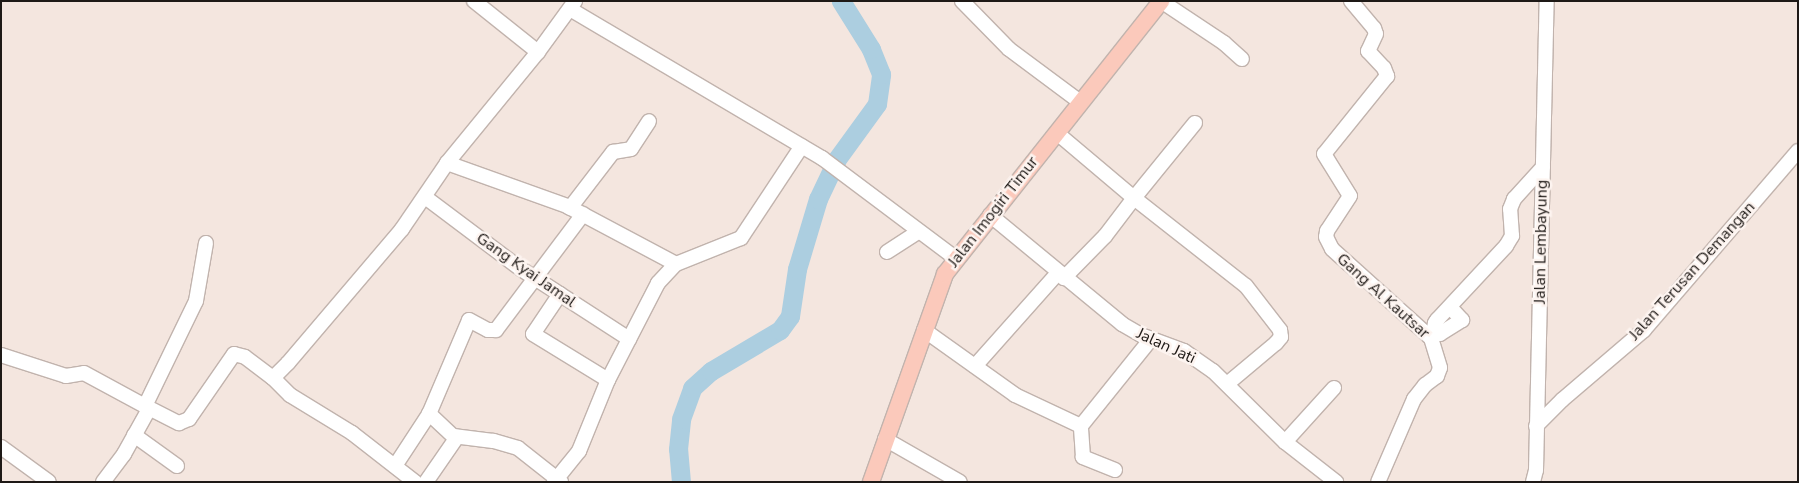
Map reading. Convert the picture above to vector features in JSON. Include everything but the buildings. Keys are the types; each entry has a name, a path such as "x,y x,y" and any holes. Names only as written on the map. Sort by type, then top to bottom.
{"main road":[{"name":"Jalan Imogiri Timur","path":"871,482 945,274 1161,1"}],"street":[{"path":"474,1 538,52"},
{"path":"962,1 1009,49 1080,102"},
{"path":"1161,1 1224,43 1242,59"},
{"name":"Gang Al Kautsar","path":"1350,1 1374,28 1375,38 1368,50 1384,68 1387,76 1324,154 1324,159 1345,184 1350,196 1327,230 1326,238 1332,249 1432,338 1440,368 1437,376 1420,390 1406,413 1378,482"},
{"name":"Jalan Lembayung","path":"1533,482 1536,470 1547,1"},
{"path":"273,378 402,229 446,163 538,52 572,5 822,158 956,258"},
{"path":"395,466 429,414 469,320 488,330 496,330 537,279 613,152 631,149 649,121"},
{"path":"975,366 1061,275 1106,236 1134,198 1195,124"},
{"path":"1057,132 1134,198 1246,286 1280,330 1281,337 1276,343 1227,384"},
{"path":"429,414 457,438 493,441 518,448 558,481 579,451 608,380 658,283 676,264 741,238 802,146"},
{"name":"Jalan Terusan Demangan","path":"1536,426 1562,400 1644,330 1798,151"},
{"path":"446,163 577,211 676,264"},
{"path":"1450,307 1510,241 1512,204 1543,167"},
{"name":"Gang Kyai Jamal","path":"425,197 537,279 629,339"},
{"name":"Jalan Jati","path":"990,215 1122,324 1151,339 1184,351 1227,384 1285,442 1336,482"},
{"path":"887,252 919,231"},
{"path":"104,482 134,435 196,301 206,243"},
{"path":"560,294 534,334 608,380"},
{"path":"924,330 1015,395 1081,426"},
{"path":"1115,470 1082,457 1081,426 1151,339"},
{"path":"1,355 69,377 84,372 176,422 186,421 234,354 245,357 273,378 290,394 352,433 415,482"},
{"path":"1285,442 1334,388"},
{"path":"134,435 177,466"},
{"path":"426,482 457,438"},
{"path":"886,439 960,482"},
{"path":"1,447 49,482"}],"waterway":[{"path":"681,482 678,449 681,419 692,388 711,371 780,330 790,316 797,269 818,199 837,159 877,104 881,74 871,49 841,1"}]}
